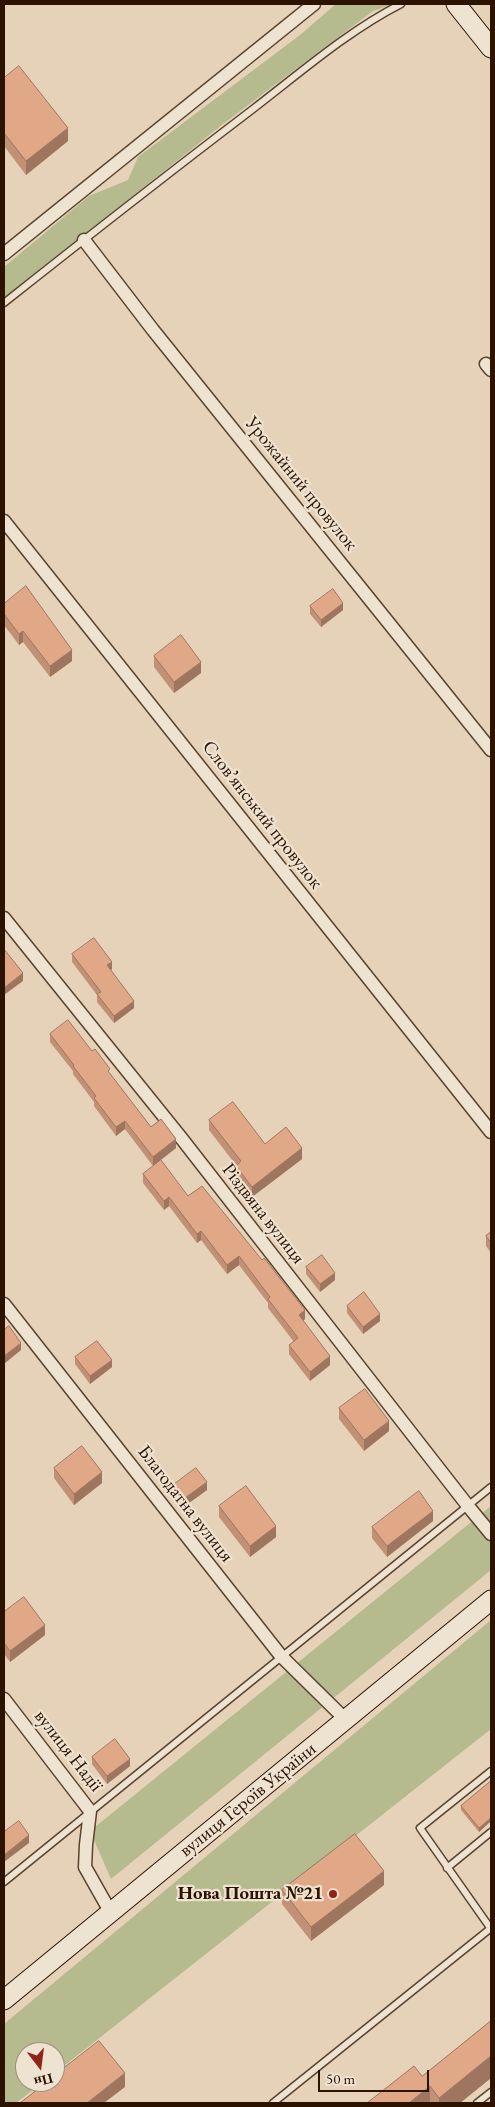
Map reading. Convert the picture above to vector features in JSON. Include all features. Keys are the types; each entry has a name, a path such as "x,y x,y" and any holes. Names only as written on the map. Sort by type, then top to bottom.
{"main road":[{"path":"456,4 491,48"},
{"name":"вулиця Героїв України","path":"4,2000 491,1600"}],"street":[{"path":"4,254 314,4"},
{"name":"Урожайний провулок","path":"84,240 153,330 491,750"},
{"name":"Словʼянський провулок","path":"4,521 491,1132"},
{"name":"Різдвяна вулиця","path":"4,918 188,1147 491,1534"},
{"name":"Благодатна вулиця","path":"4,1304 281,1656 346,1720"},
{"name":"вулиця Надії","path":"4,1699 90,1811 85,1867 110,1913"}],"lane":[{"path":"4,303 319,58 376,17 402,4"},
{"path":"4,1882 491,1487"},
{"path":"272,2103 491,1929 420,1828 491,1771"},
{"path":"447,1868 491,1832"},
{"path":"477,2103 491,2092"}],"green space":[{"path":"336,4 393,4 373,11 223,124 4,299 4,267 89,196 128,180 138,157 300,35"},
{"path":"491,1506 491,1570 111,1879 90,1831"},
{"path":"491,1620 491,1729 65,2065 65,2042 15,2042 15,2092 30,2092 16,2103 4,2103 4,2024"}],"building":[{"path":"19,66 68,128 26,161 4,133 4,78"},
{"path":"26,586 72,650 50,666 23,631 19,634 4,614 4,604"},
{"path":"333,589 343,603 321,620 310,606"},
{"path":"181,635 201,662 174,682 154,656"},
{"path":"94,938 112,962 107,965 134,1001 114,1016 97,994 101,992 72,954"},
{"path":"4,949 23,973 4,988"},
{"path":"68,1020 92,1051 95,1049 110,1069 108,1071 151,1127 161,1119 176,1139 153,1157 125,1121 116,1127 94,1098 96,1096 74,1065 50,1034"},
{"path":"233,1102 265,1144 286,1127 302,1148 252,1187 236,1166 241,1161 209,1120"},
{"path":"161,1160 188,1196 202,1186 262,1260 264,1258 305,1310 299,1315 330,1356 310,1372 289,1345 298,1338 268,1299 270,1297 239,1256 227,1265 201,1231 197,1234 169,1197 164,1201 143,1174"},
{"path":"491,1232 491,1243 486,1236"},
{"path":"322,1255 335,1273 320,1284 306,1267"},
{"path":"364,1292 380,1314 363,1327 347,1306"},
{"path":"9,1326 21,1343 4,1356 4,1330"},
{"path":"97,1341 112,1360 90,1376 75,1357"},
{"path":"365,1389 389,1421 364,1440 339,1408"},
{"path":"82,1446 102,1472 74,1494 54,1468"},
{"path":"196,1468 207,1482 182,1500 172,1486"},
{"path":"246,1486 276,1526 250,1546 219,1506"},
{"path":"419,1491 433,1511 387,1546 372,1527"},
{"path":"24,1597 45,1625 10,1651 4,1643 4,1612"},
{"path":"115,1739 130,1759 107,1776 92,1757"},
{"path":"491,1781 491,1818 479,1828 461,1806"},
{"path":"19,1821 29,1835 4,1855 4,1832"},
{"name":"Нова Пошта №21","path":"355,1834 384,1871 311,1927 282,1890"},
{"path":"491,2021 491,2056 439,2098 430,2086 409,2103 367,2103 414,2066 422,2076"},
{"path":"99,2041 125,2073 87,2103 20,2103 34,2092 65,2092 65,2067"}],"place":[{"name":"Нова Пошта №21","path":"333,1894"}]}
